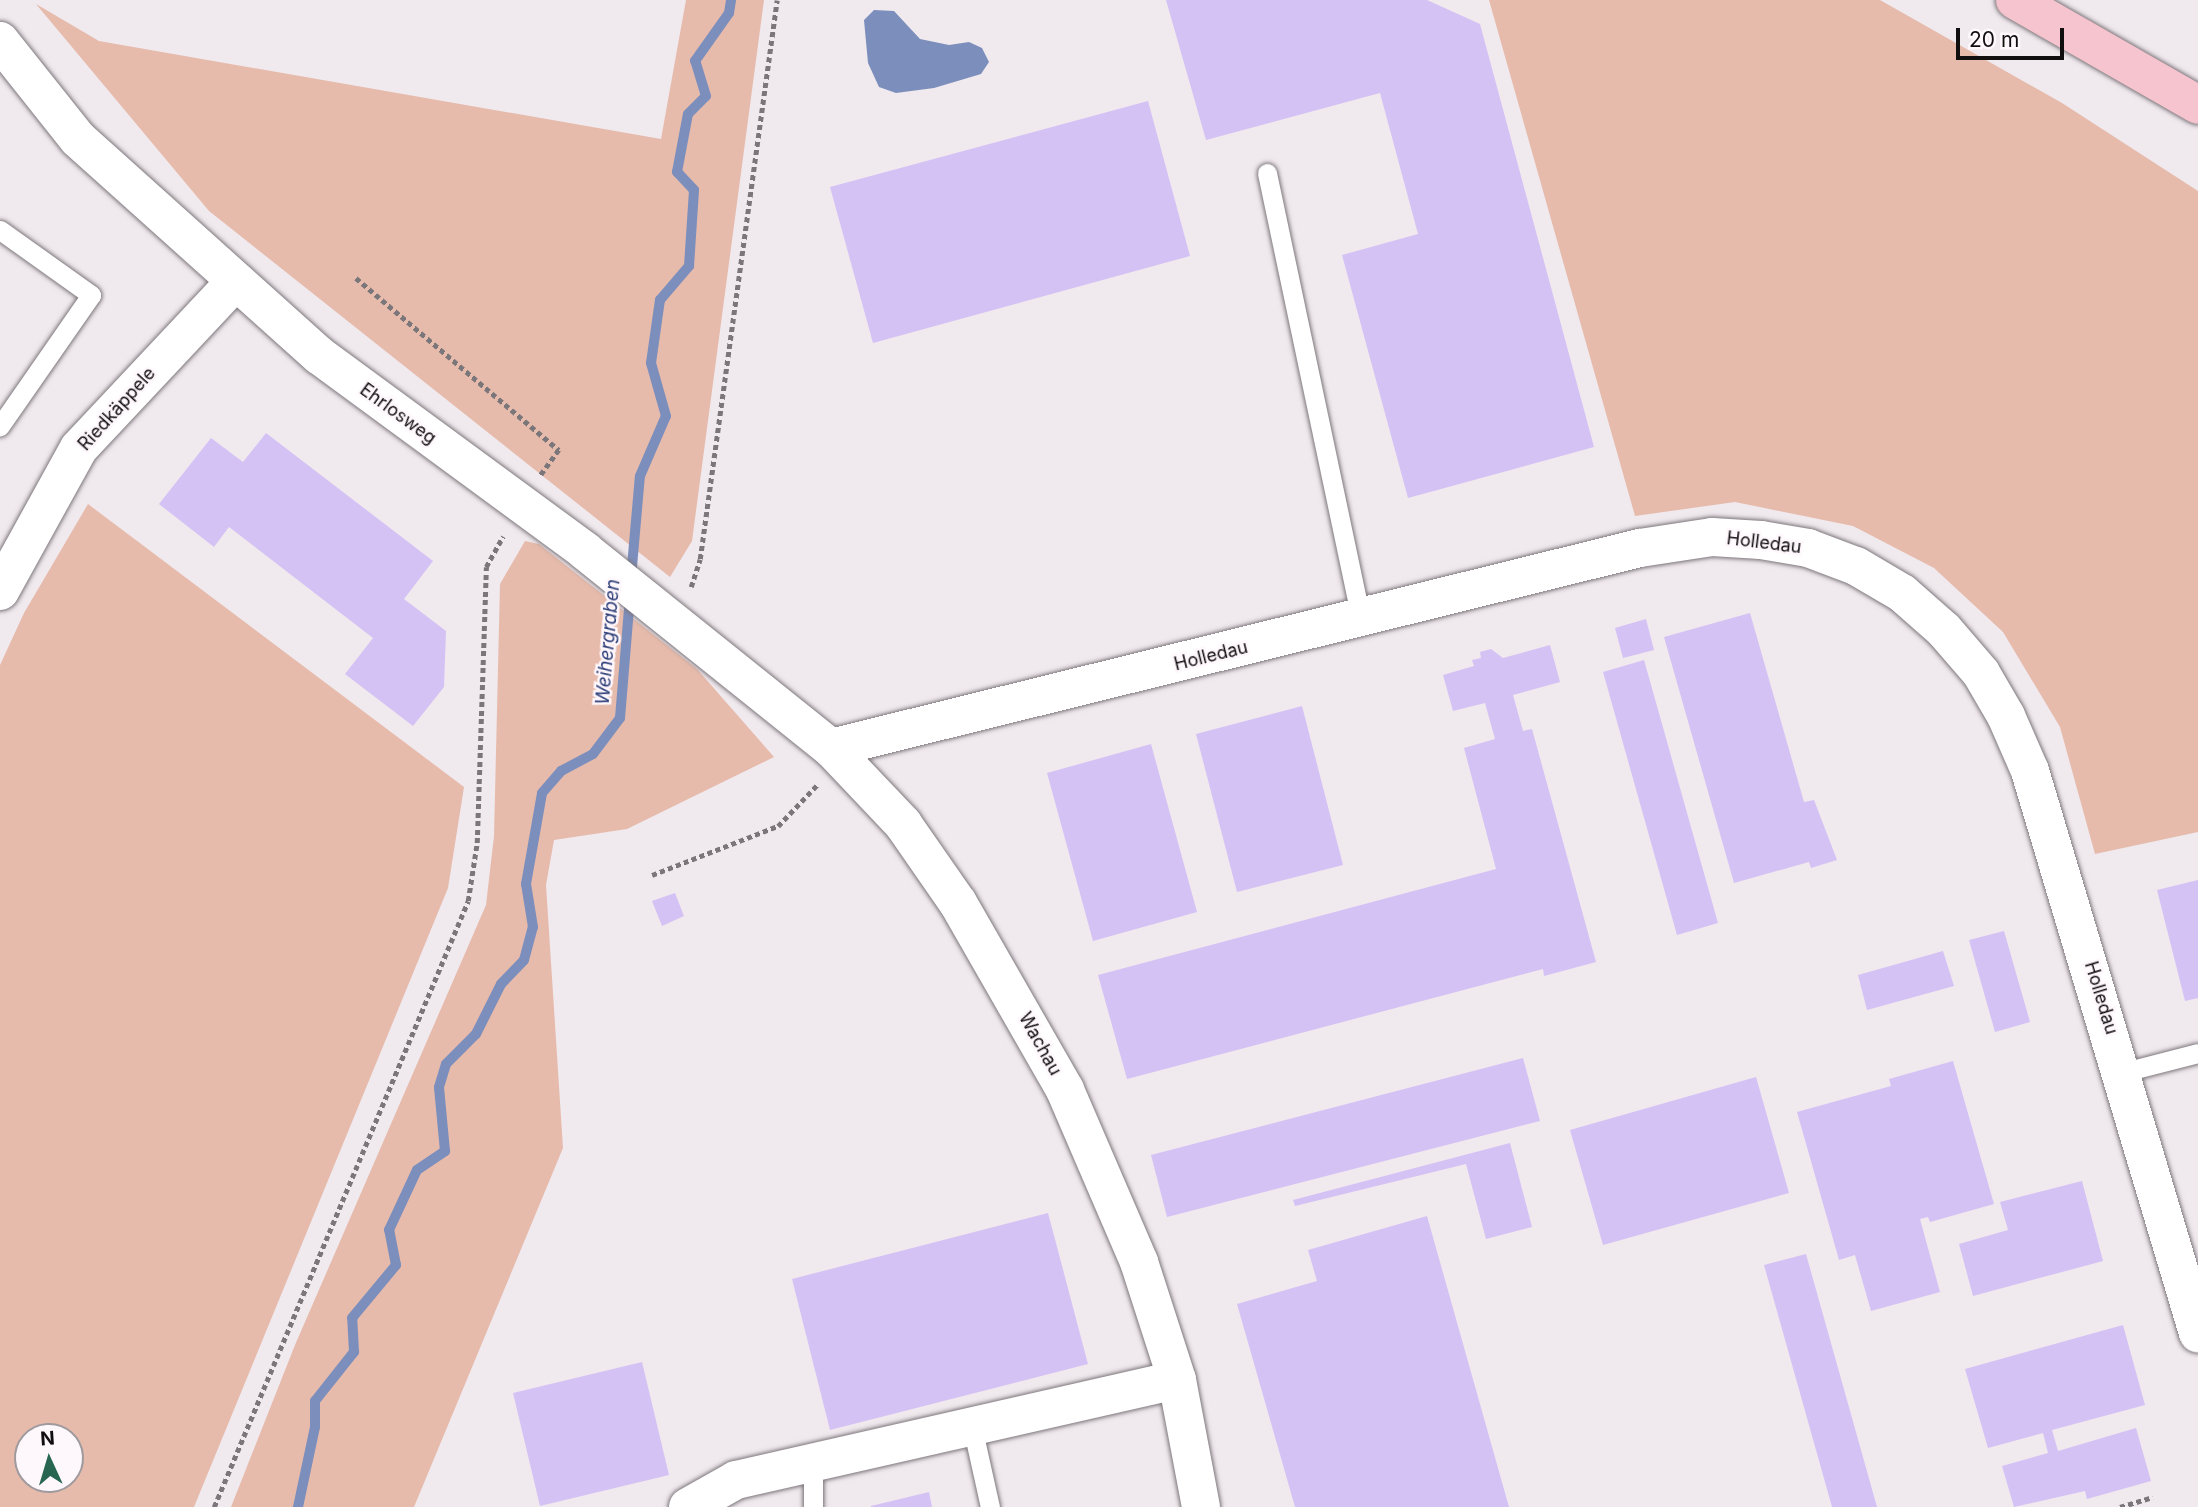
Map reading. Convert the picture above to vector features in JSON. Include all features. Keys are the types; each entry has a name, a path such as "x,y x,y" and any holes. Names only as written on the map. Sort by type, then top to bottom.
{"main road":[{"path":"2015,0 2198,105"}],"street":[{"name":"Ehrlosweg","path":"0,41 78,139 320,356 585,551 838,755"},
{"name":"Riedkäppele","path":"0,591 79,448 236,281"},
{"name":"Holledau","path":"838,755 1640,548 1712,537 1808,548 1856,566 1902,593 1944,630 1981,673 2006,716 2030,771 2124,1072 2198,1333"},
{"name":"Wachau","path":"838,755 904,824 958,902 1065,1090 1139,1262 1177,1380 1201,1507"},
{"path":"688,1507 736,1480 1177,1380"}],"lane":[{"path":"1267,173 1361,619"},
{"path":"0,230 91,295 0,426"},
{"path":"2124,1072 2198,1053"},
{"path":"972,1426 990,1507"},
{"path":"813,1462 813,1507"}],"path":[{"path":"674,625 700,559 777,0"},
{"path":"214,1507 468,901 477,843 486,567 521,504 559,450 356,278"},
{"path":"652,875 778,826 838,755"},
{"path":"2120,1507 2153,1497"}],"shaded area":[{"path":"686,0 764,0 692,541 670,577 209,211 36,4 99,41 661,139"},
{"path":"1489,0 1880,0 2062,103 2198,191 2198,832 2095,854 2060,727 2003,632 1934,568 1853,526 1735,502 1635,516"},
{"path":"88,504 464,787 448,888 194,1507 0,1507 0,665 24,613"},
{"path":"525,541 539,544 697,669 774,757 627,829 554,840 546,885 563,1148 414,1507 231,1507 295,1345 486,905 494,836 500,584"}],"water":[{"path":"874,10 894,11 920,39 949,45 969,42 982,48 989,62 981,74 934,88 896,93 879,87 868,63 864,20"}],"building":[{"path":"1166,0 1427,0 1480,24 1594,447 1408,498 1342,255 1418,234 1380,93 1206,140"},
{"path":"1148,101 1190,256 873,343 830,187"},
{"path":"266,433 433,561 404,599 446,631 444,687 413,726 345,674 373,638 229,527 214,547 159,504 211,438 243,462"},
{"path":"1750,613 1804,802 1814,800 1837,860 1811,868 1809,862 1734,883 1664,637"},
{"path":"1646,619 1654,650 1623,658 1615,628"},
{"path":"1550,645 1560,682 1513,695 1523,731 1532,729 1596,962 1544,976 1543,969 1127,1079 1098,975 1496,869 1464,748 1495,739 1485,703 1453,711 1443,675 1474,666 1472,660 1481,658 1480,652 1491,649 1503,658"},
{"path":"1644,660 1718,923 1677,935 1603,672"},
{"path":"1302,706 1343,865 1237,892 1196,734"},
{"path":"1151,744 1197,912 1093,941 1047,773"},
{"path":"2198,880 2198,998 2185,1001 2157,890"},
{"path":"675,893 684,916 662,926 652,901"},
{"path":"2004,931 2030,1022 1995,1032 1969,940"},
{"path":"1943,951 1954,986 1867,1010 1858,975"},
{"path":"1523,1058 1540,1121 1167,1217 1151,1155"},
{"path":"1953,1061 1994,1204 1930,1222 1928,1217 1920,1219 1940,1292 1871,1311 1855,1255 1839,1260 1797,1112 1891,1086 1889,1079"},
{"path":"1756,1077 1789,1193 1603,1245 1570,1130"},
{"path":"1510,1143 1532,1227 1486,1239 1466,1164 1295,1206 1293,1200"},
{"path":"2082,1181 2103,1261 1973,1296 1959,1244 2008,1230 2000,1202"},
{"path":"1048,1213 1088,1364 830,1430 792,1279"},
{"path":"1427,1216 1509,1507 1295,1507 1237,1304 1317,1281 1308,1250"},
{"path":"1806,1254 1877,1507 1832,1507 1764,1265"},
{"path":"2123,1325 2145,1405 2052,1430 2058,1451 2136,1428 2151,1481 2087,1499 2085,1491 2014,1507 2002,1466 2048,1453 2043,1433 1988,1448 1965,1369"},
{"path":"642,1362 669,1475 540,1506 513,1393"},
{"path":"929,1492 932,1507 871,1507 871,1506"}],"waterway":[{"name":"Weihergraben","path":"631,578 640,476 666,416 651,363 660,300 689,266 694,190 677,172 688,114 706,96 695,61 729,13 731,0"},
{"name":"Weihergraben","path":"298,1507 315,1427 315,1401 354,1352 352,1318 396,1265 389,1230 417,1170 445,1151 439,1087 446,1064 476,1034 501,984 524,960 533,927 526,884 542,793 561,771 593,754 620,718 630,597"}]}
